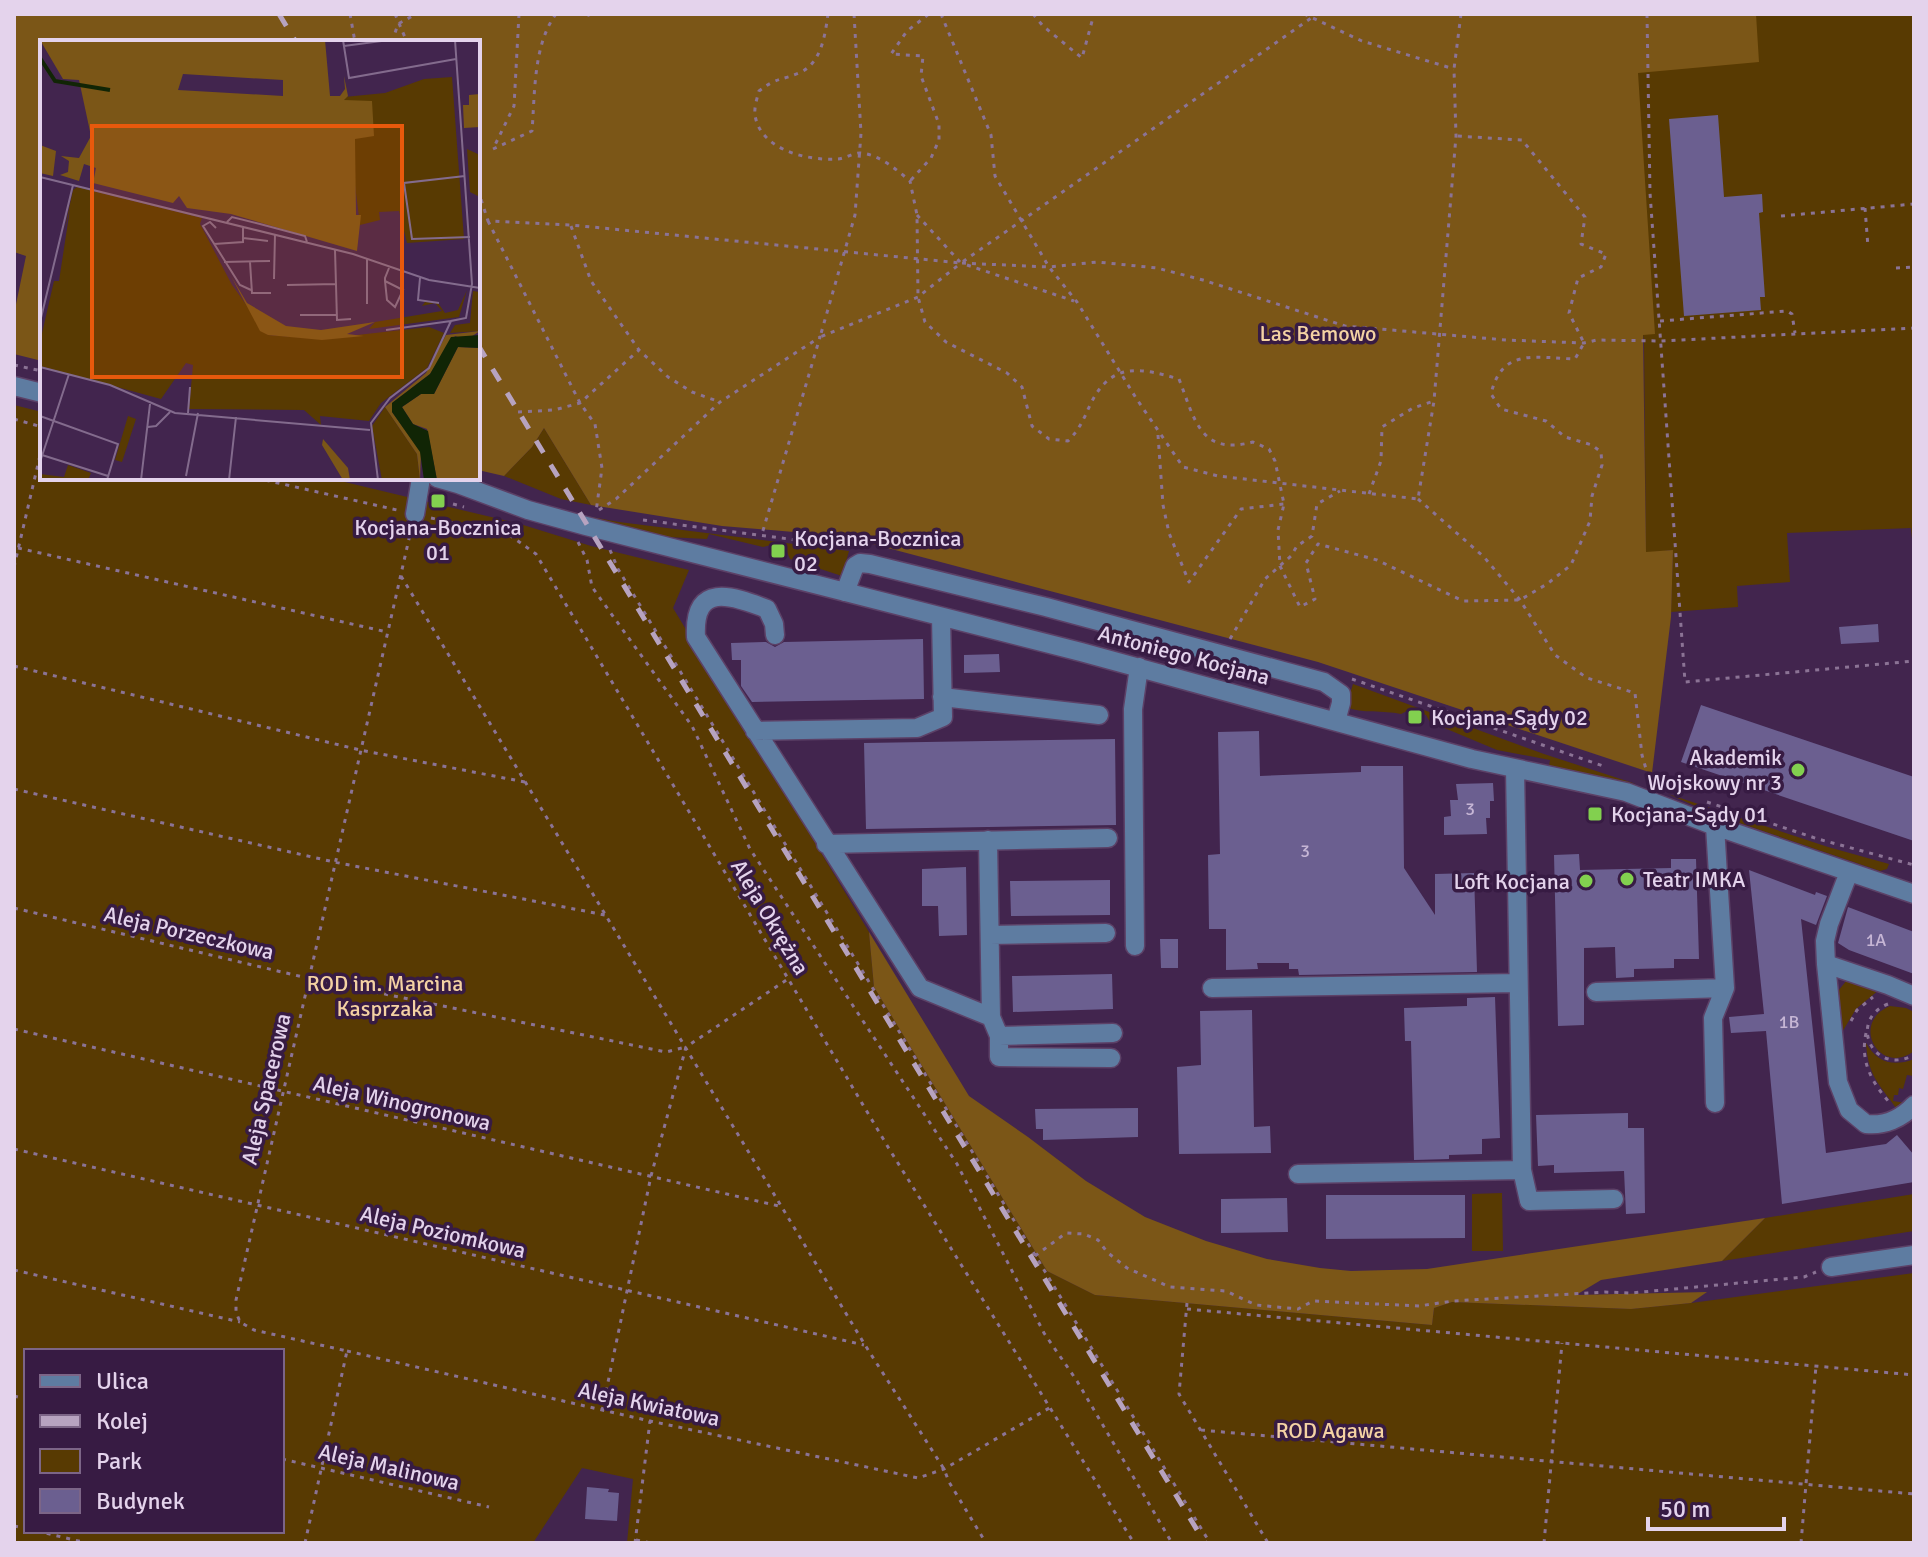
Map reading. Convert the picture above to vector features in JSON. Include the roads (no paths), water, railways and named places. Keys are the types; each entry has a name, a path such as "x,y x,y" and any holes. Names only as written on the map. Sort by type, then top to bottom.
{"street":[{"path":"14,386 40,392"},
{"path":"415,514 421,480"},
{"name":"Antoniego Kocjana","path":"444,480 528,510 1139,667 1515,769 1626,792 1914,894"},
{"path":"845,592 855,566 860,563 1046,607 1324,682 1341,694 1336,721"},
{"path":"775,635 767,609 734,596 722,595 708,600 698,610 695,621 696,637 920,988 991,1017"},
{"path":"755,731 917,728 943,717 941,617"},
{"path":"1135,946 1133,709 1139,667"},
{"path":"942,697 1099,715"},
{"path":"1515,769 1522,1170 1529,1201 1614,1199"},
{"path":"1715,826 1725,988 1713,1018 1715,1103"},
{"path":"826,844 1108,838"},
{"path":"988,840 991,1017 999,1036 999,1057 1111,1058"},
{"path":"1849,872 1825,941 1842,1099 1849,1110 1866,1124 1880,1124 1907,1111"},
{"path":"990,935 1106,933"},
{"path":"1826,964 1889,994 1914,996"},
{"path":"1212,988 1518,983"},
{"path":"1596,992 1725,988"},
{"path":"999,1036 1113,1033"},
{"path":"1298,1174 1522,1170"},
{"path":"1831,1267 1914,1255"}],"railway":[{"path":"279,14 295,40"},
{"path":"480,348 1205,1543"}],"place":[{"name":"Kocjana-Bocznica 01","path":"438,501"},
{"name":"Kocjana-Bocznica 02","path":"778,551"},
{"name":"Kocjana-Sądy 02","path":"1415,717"},
{"name":"Akademik Wojskowy nr 3","path":"1798,770"},
{"name":"Kocjana-Sądy 01","path":"1595,814"},
{"name":"Teatr IMKA","path":"1627,879"},
{"name":"Loft Kocjana","path":"1586,881"}],"park label":[{"name":"Las Bemowo","path":"1318,333"},
{"name":"ROD im. Marcina Kasprzaka","path":"385,996"},
{"name":"ROD Agawa","path":"1330,1430"}]}
